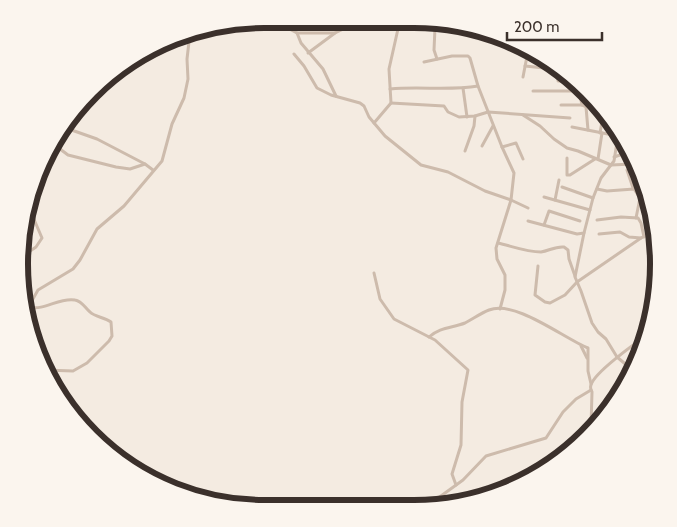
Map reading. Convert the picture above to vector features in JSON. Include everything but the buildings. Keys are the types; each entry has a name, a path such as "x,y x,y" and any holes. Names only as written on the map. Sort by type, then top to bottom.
{"street":[{"path":"288,28 297,33 335,33"},
{"path":"308,53 335,33 345,28"},
{"path":"374,124 391,103 390,69 398,28"},
{"path":"435,29 434,50 437,59"},
{"path":"297,33 300,43 323,68 336,96"},
{"path":"31,302 38,290 72,269 80,260 97,229 124,206 153,170 160,165 165,154 172,124 184,98 188,79 187,59 189,40"},
{"path":"294,54 304,66 317,88 360,103 364,106 374,124 395,146 421,165 448,172 485,191 528,208"},
{"path":"424,62 452,56 468,56 488,112 514,173 511,200 496,254 504,271 505,284 500,309"},
{"path":"524,76 527,57"},
{"path":"526,66 543,66"},
{"path":"390,89 410,87 437,90 478,86"},
{"path":"463,88 467,117"},
{"path":"533,91 574,91"},
{"path":"580,97 582,105"},
{"path":"391,103 444,106 452,115 467,117 488,112 570,118"},
{"path":"561,104 582,105 587,108 588,130"},
{"path":"523,115 567,148 611,165 628,164"},
{"path":"465,150 474,126 475,116"},
{"path":"597,159 602,122"},
{"path":"482,146 494,125"},
{"path":"572,127 611,134"},
{"path":"69,129 97,138 153,170"},
{"path":"502,147 516,143 523,159"},
{"path":"575,277 593,198 601,178 611,165 616,143"},
{"path":"58,148 68,155 116,167 130,169 145,164"},
{"path":"614,157 622,154"},
{"path":"567,158 567,175 597,159"},
{"path":"628,170 633,188 640,198"},
{"path":"555,200 559,180"},
{"path":"562,187 593,198"},
{"path":"597,189 617,190 633,188"},
{"path":"544,197 590,210"},
{"path":"636,218 640,198"},
{"path":"544,225 549,211 580,221"},
{"path":"28,252 36,247 42,238 33,217 33,212"},
{"path":"597,220 621,217 636,218 641,223 642,237"},
{"path":"528,221 577,234 584,233"},
{"path":"599,234 620,232 629,236 642,237"},
{"path":"538,266 535,295 548,303 565,295 577,282 647,234"},
{"path":"498,244 539,252 546,251 552,247 564,247 568,250 569,259 592,323 606,339 617,357 626,365"},
{"path":"374,273 380,299 394,319 435,340 468,370 462,402 461,445 452,474 456,485"},
{"path":"32,307 37,308 65,300 74,300 80,302 91,313 111,322 112,336 110,341 87,362 74,371 53,370"},
{"path":"429,337 439,330 462,324 489,310 507,310 531,317 588,348 591,419"},
{"path":"591,384 595,377 617,357 635,344"},
{"path":"438,498 463,480 486,456 546,438 563,412 576,399 591,390"}]}
